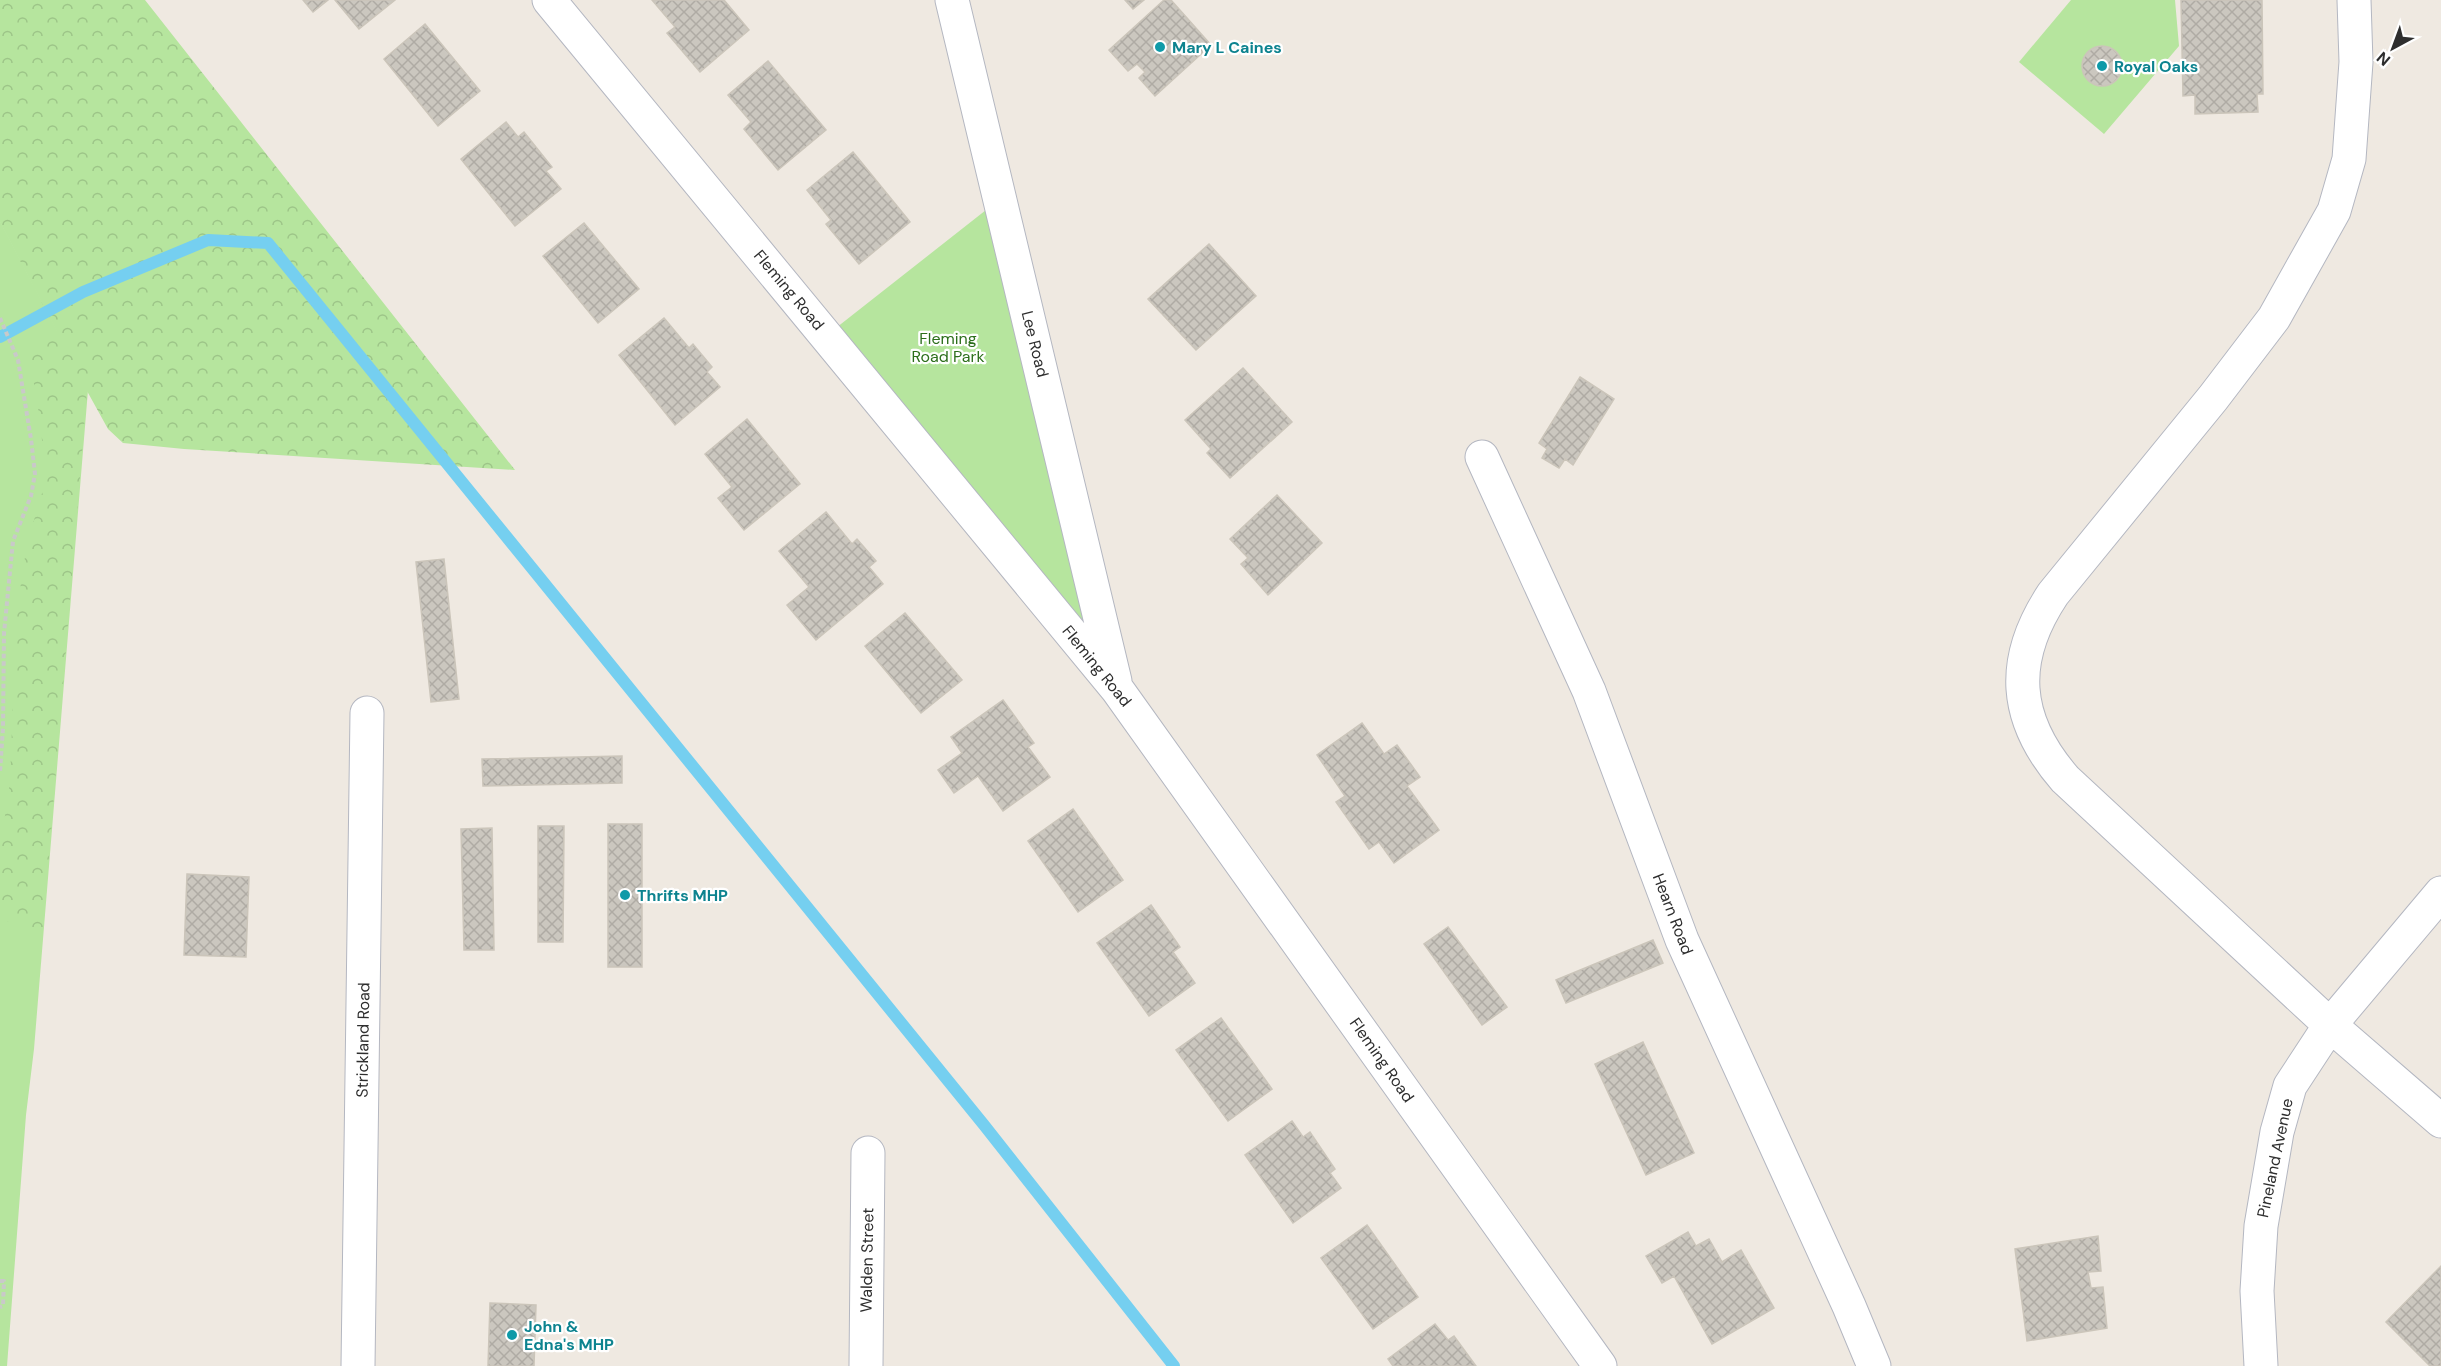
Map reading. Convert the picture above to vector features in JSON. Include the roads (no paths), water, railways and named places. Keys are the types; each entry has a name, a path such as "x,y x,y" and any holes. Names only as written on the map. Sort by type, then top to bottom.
{"street":[{"name":"Fleming Road","path":"549,0 1117,689 1600,1366"},
{"name":"Lee Road","path":"952,0 1117,689"},
{"path":"2354,0 2356,62 2349,159 2334,211 2274,318 2213,398 2053,594 2039,615 2028,639 2023,665 2023,690 2027,715 2036,738 2049,760 2110,821 2331,1025 2441,1121"},
{"name":"Hearn Road","path":"1482,457 1589,691 1682,940 1849,1306 1874,1366"},
{"name":"Strickland Road","path":"358,1366 367,713"},
{"name":"Pineland Avenue","path":"2261,1366 2257,1291 2261,1226 2277,1132 2290,1086 2331,1025 2441,894"},
{"name":"Walden Street","path":"866,1366 868,1153"}],"waterway":[{"path":"0,337 83,292 208,240 268,243 984,1125 1174,1366"}],"place":[{"name":"Mary L Caines","path":"1160,47"},
{"name":"Royal Oaks","path":"2102,66"},
{"name":"Thrifts MHP","path":"625,895"},
{"name":"John & Edna's MHP","path":"512,1335"}],"park label":[{"name":"Fleming Road Park","path":"948,347"}]}
